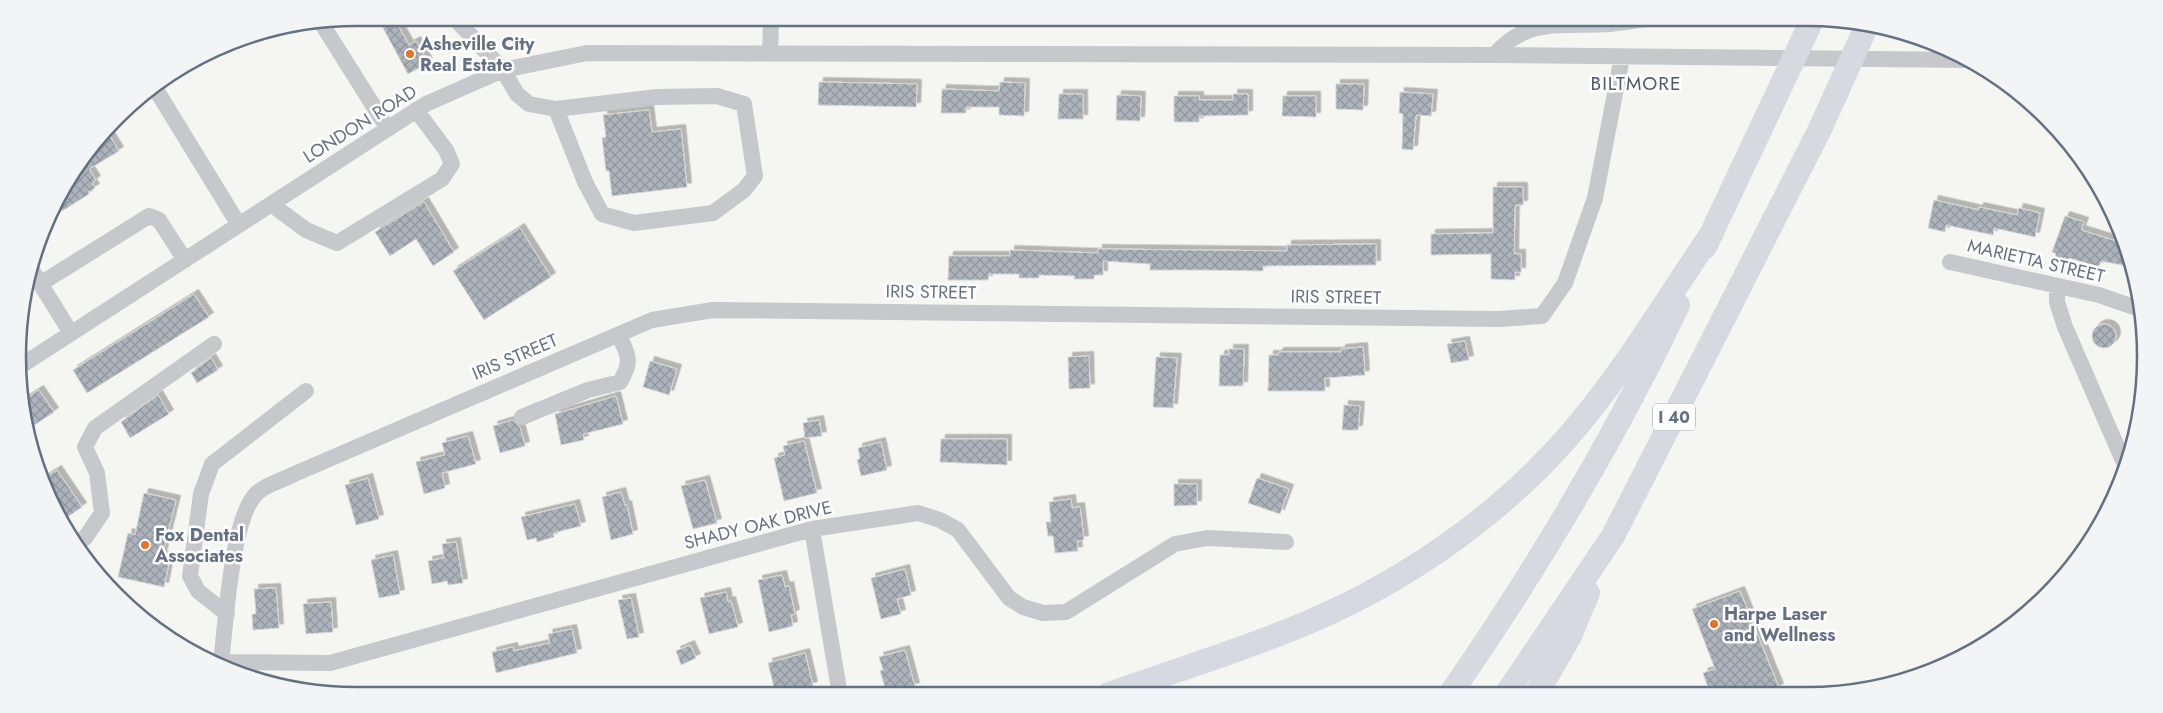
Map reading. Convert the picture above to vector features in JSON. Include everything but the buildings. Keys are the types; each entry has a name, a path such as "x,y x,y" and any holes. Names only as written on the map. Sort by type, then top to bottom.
{"highway":[{"name":"I 40","path":"1455,687 1489,638 1582,485 1671,320 1809,26"},
{"name":"I 40","path":"1511,687 1613,536 1820,129 1864,32"},
{"path":"1129,687 1288,631 1363,596 1415,566 1469,530 1511,493 1566,439 1610,383 1712,233"},
{"path":"1540,687 1569,638 1613,536"}],"street":[{"path":"462,26 502,70 517,94 530,104 556,108 657,97 717,96 744,104 755,176 744,190 713,213 634,223 602,214 585,182 556,108"},
{"path":"770,26 770,54"},
{"path":"1494,55 1509,39 1545,26"},
{"path":"324,28 388,129"},
{"name":"LONDON ROAD","path":"26,362 416,110 502,70 586,53 1494,55 1953,60"},
{"name":"IRIS STREET","path":"221,658 237,538 246,511 257,493 292,475 652,320 713,310 1499,319 1542,316 1565,283 1593,206 1622,57"},
{"path":"158,92 239,225"},
{"path":"271,204 306,230 337,243 442,179 452,164 446,150 416,110"},
{"path":"36,278 149,216 159,220 185,260"},
{"name":"MARIETTA STREET","path":"1950,262 2098,295 2133,307"},
{"path":"36,278 71,334"},
{"path":"2057,286 2057,302 2065,327 2121,456"},
{"path":"522,417 588,390 620,382 628,368 628,355 619,335"},
{"path":"82,540 102,513 97,473 85,446 95,428 214,344"},
{"path":"227,614 198,591 190,576 201,494 212,464 306,391"},
{"name":"SHADY OAK DRIVE","path":"230,662 330,663 812,529 918,513 940,520 958,530 1009,598 1023,606 1043,613 1066,612 1175,544 1207,538 1286,542"},
{"path":"812,529 839,687"}],"place":[{"name":"Asheville City Real Estate","path":"410,54"},
{"name":"Fox Dental Associates","path":"145,545"},
{"name":"Harpe Laser and Wellness","path":"1714,624"}],"district":[{"name":"BILTMORE","path":"1636,83"}]}
